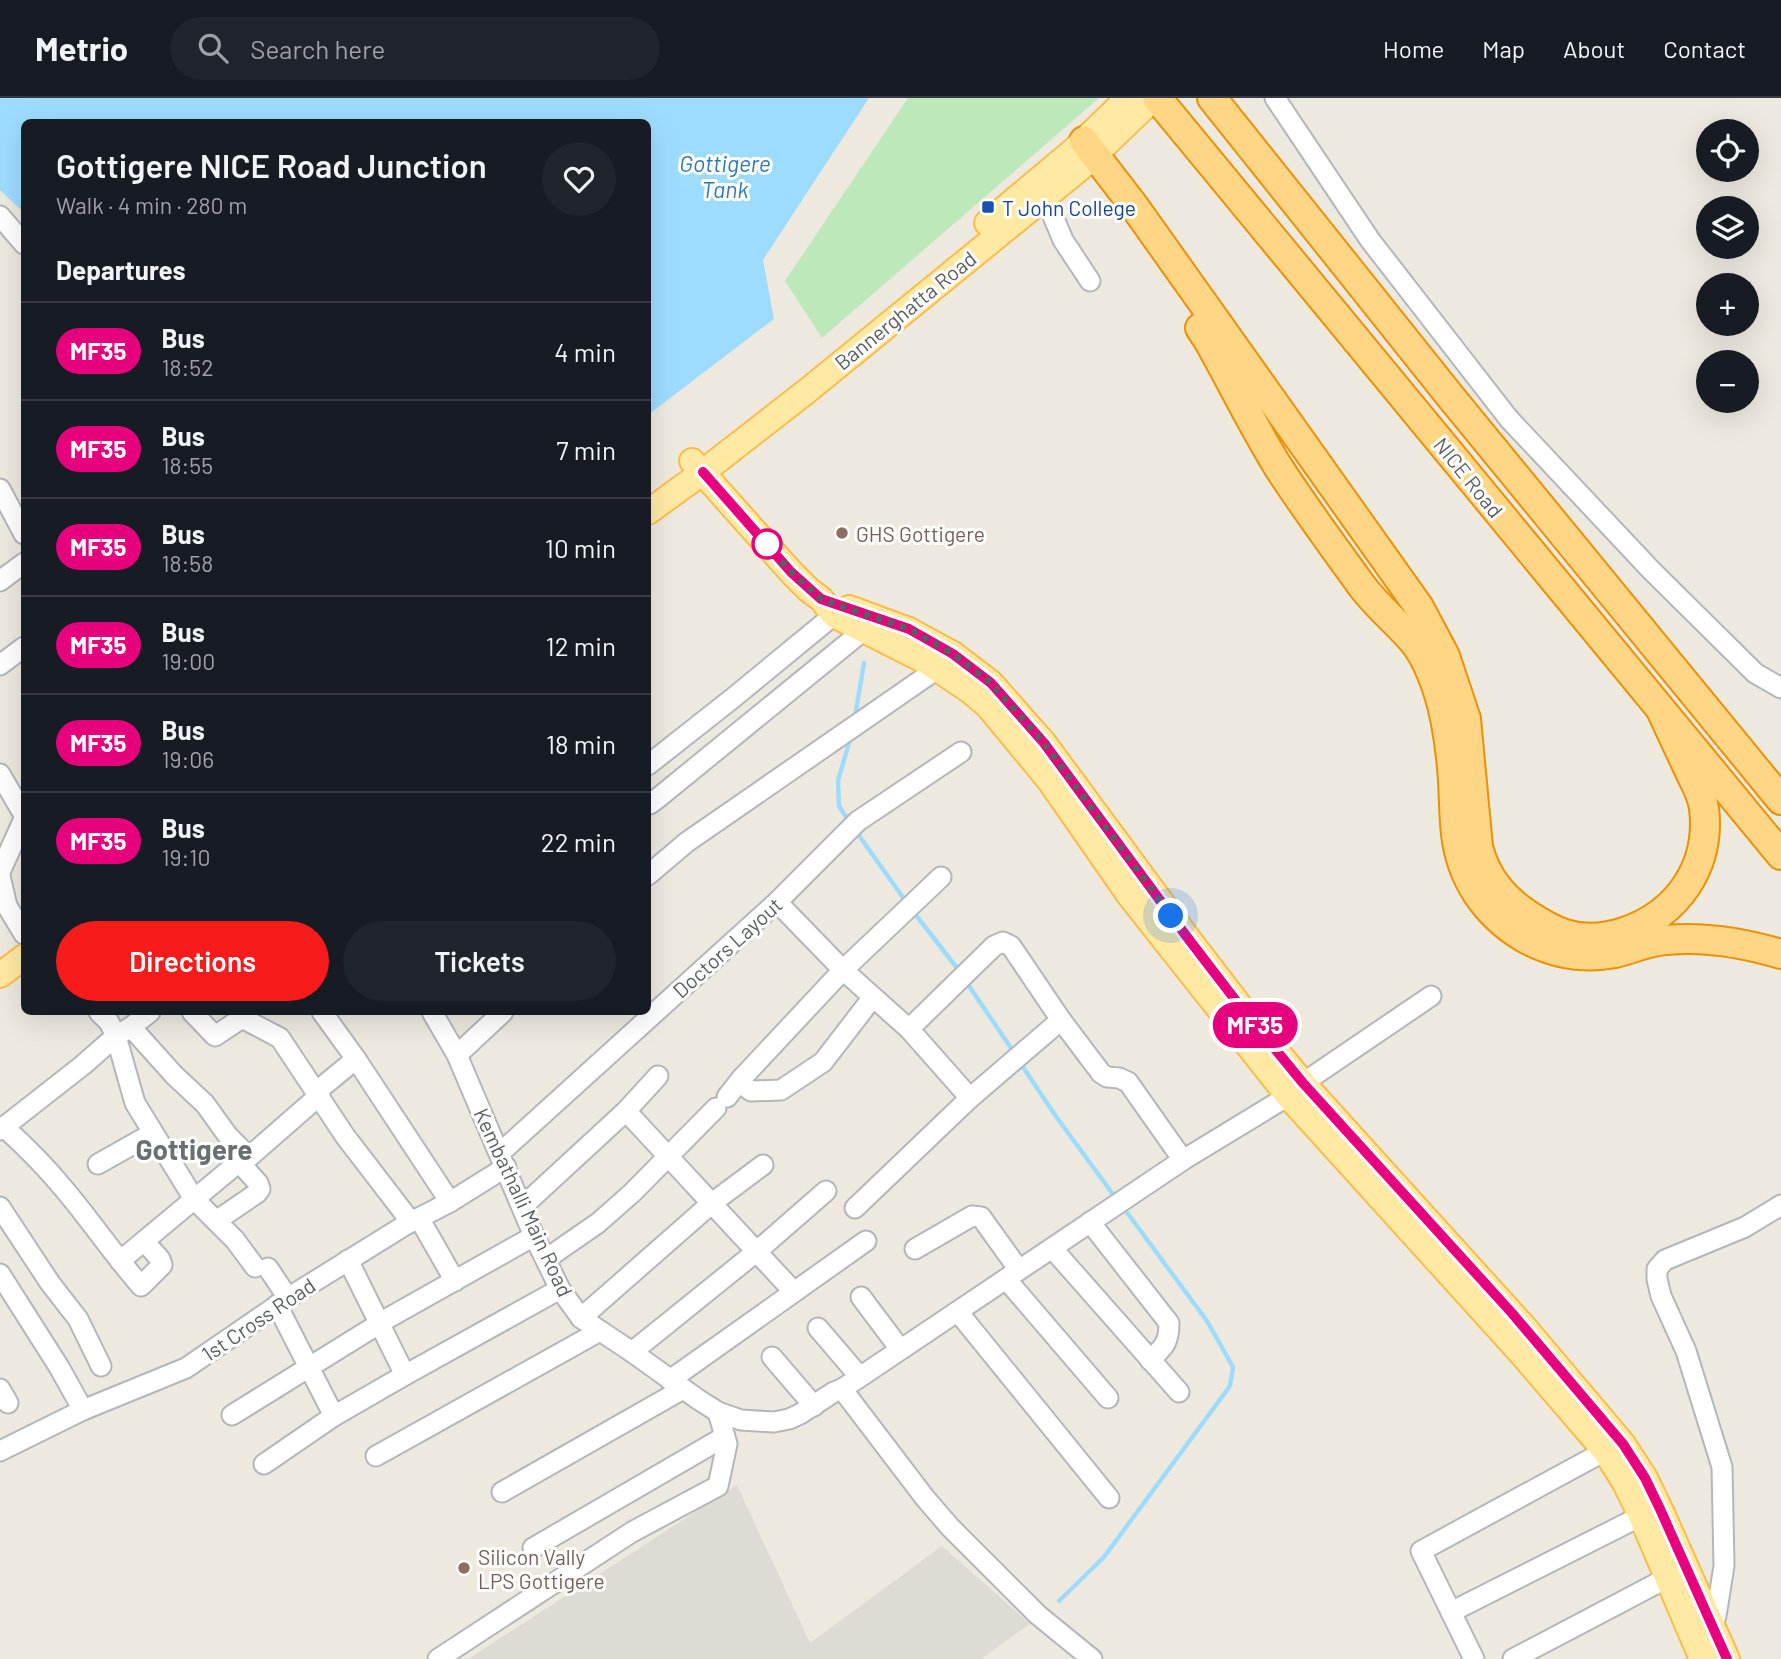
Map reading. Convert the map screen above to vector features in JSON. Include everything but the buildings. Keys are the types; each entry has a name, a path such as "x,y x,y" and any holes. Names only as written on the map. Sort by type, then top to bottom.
{"highway":[{"name":"NICE Road","path":"1155,98 1781,855"},
{"name":"NICE Road","path":"1212,98 1459,407 1781,800"},
{"path":"1083,153 1134,205 1419,607 1445,656 1466,719 1476,834 1482,864 1503,895 1517,907 1566,934 1601,937 1650,922 1678,898 1688,885 1702,851 1703,806 1698,789 1661,710"},
{"path":"1083,153 1208,340 1281,471 1361,586 1414,642 1427,663 1447,725 1456,835 1461,859 1477,896 1507,926 1560,953 1616,953 1663,940 1688,939 1723,941 1781,954"}],"main road":[{"name":"Bannerghatta Road","path":"651,492 697,467 807,391 1045,197 1128,98"},
{"name":"Bannerghatta Road","path":"651,509 697,467 858,333 1155,98"},
{"path":"697,467 791,572 864,630 937,669 988,706 1049,780 1129,895 1605,1451 1642,1516 1667,1578 1701,1630 1727,1659"},
{"path":"834,607 909,629 953,654 991,683 1044,743 1243,1010 1296,1089 1467,1262 1623,1444 1645,1478 1660,1509 1701,1630 1702,1659"},
{"path":"0,975 21,959"},
{"path":"0,991 21,974"}],"street":[{"path":"1275,98 1370,240 1508,419 1651,570 1755,673 1781,688"},
{"path":"1045,197 1063,240 1090,281"},
{"path":"0,216 21,240"},
{"path":"0,489 21,528"},
{"path":"0,581 21,566"},
{"path":"651,763 742,691 834,607"},
{"path":"651,803 864,630"},
{"path":"0,665 21,649"},
{"path":"651,872 687,842 937,669"},
{"name":"Doctors Layout","path":"503,1160 777,902 852,827 961,752"},
{"path":"0,774 21,812"},
{"path":"21,824 0,874 7,906 21,929"},
{"path":"546,1259 598,1223 632,1193 722,1102 843,970 941,877"},
{"path":"777,902 843,970 909,1029 970,1098"},
{"path":"909,1029 994,946 1003,942 1011,946 1101,1073 1128,1082 1183,1160"},
{"name":"Kembathalli Main Road","path":"434,1015 457,1055 534,1236 560,1289 581,1318 718,1412 741,1420 774,1422 789,1419 842,1389 1183,1160 1296,1089 1431,996"},
{"path":"742,1078 743,1085 751,1091 781,1090 823,1062 873,997"},
{"path":"102,1015 205,1104 258,1184 260,1189 257,1193 216,1221"},
{"path":"144,1241 162,1265 141,1286 64,1188 30,1151 2,1128 146,1015"},
{"path":"195,1015 215,1036 242,1018 280,1038 345,1136 415,1220 454,1281"},
{"path":"324,1015 450,1202"},
{"path":"457,1055 500,1015"},
{"path":"855,1208 970,1098 1061,1020"},
{"path":"123,1031 135,1103 194,1199 261,1267 282,1302 309,1367 334,1416"},
{"path":"120,1261 244,1160 356,1059"},
{"path":"523,1206 626,1111 658,1076"},
{"path":"626,1111 794,1292"},
{"path":"98,1164 153,1133"},
{"name":"1st Cross Road","path":"0,1451 83,1410 186,1368 348,1260 450,1202 503,1160"},
{"path":"581,1318 712,1203 763,1165"},
{"path":"632,1352 756,1252 826,1191"},
{"path":"1701,1630 1716,1616 1724,1566 1722,1467 1686,1350 1661,1296 1657,1269 1665,1260 1745,1227 1781,1205"},
{"path":"0,1207 50,1283 78,1319 101,1366"},
{"path":"915,1249 972,1216 981,1217 1012,1275 1108,1398"},
{"path":"1090,1222 1169,1323 1169,1335 1164,1346 1150,1360"},
{"path":"232,1415 380,1323 534,1236"},
{"path":"502,1492 677,1385 794,1292 866,1241"},
{"path":"1052,1248 1179,1392"},
{"path":"348,1260 405,1375"},
{"path":"0,1274 60,1367 83,1410"},
{"path":"264,1464 334,1416 560,1289"},
{"path":"861,1297 900,1349"},
{"path":"958,1312 1109,1498"},
{"path":"818,1328 859,1376"},
{"path":"376,1457 600,1331"},
{"path":"772,1357 814,1406"},
{"path":"842,1389 950,1527 1038,1615 1092,1659"},
{"path":"438,1659 632,1532 719,1486 727,1444 718,1412"},
{"path":"533,1548 724,1437"},
{"path":"1474,1659 1421,1551 1605,1451"},
{"path":"1451,1612 1642,1516"},
{"path":"1513,1659 1667,1578"}],"shaded area":[{"path":"737,1485 810,1643 942,1546 1030,1624 981,1659 468,1659"}],"green space":[{"path":"908,98 1099,98 822,338 785,281"}],"water":[{"name":"Gottigere Tank","path":"0,98 869,98 763,260 774,319 651,413 651,119 21,119 21,210 0,190"}],"waterway":[{"path":"855,717 864,663"},
{"path":"850,823 839,806 838,781 851,736"},
{"path":"855,830 907,903"},
{"path":"912,910 960,972"},
{"path":"965,980 1015,1054"},
{"path":"1019,1061 1115,1197"},
{"path":"1059,1601 1104,1557 1230,1386 1233,1367 1207,1321 1123,1207"}],"bus line":[{"name":"MF35","path":"703,472 791,572 821,599 909,629 953,654 991,683 1044,743 1187,937 1303,1083 1467,1262 1623,1444 1645,1478 1660,1509 1727,1659"}],"place":[{"name":"T John College","path":"988,207"},
{"name":"GHS Gottigere","path":"842,533"},
{"name":"Silicon Vally LPS Gottigere","path":"464,1568"}],"district":[{"name":"Gottigere","path":"194,1149"}],"route":[{"path":"767,544 791,572 821,599 909,629 953,654 991,683 1044,743 1171,916"}]}
